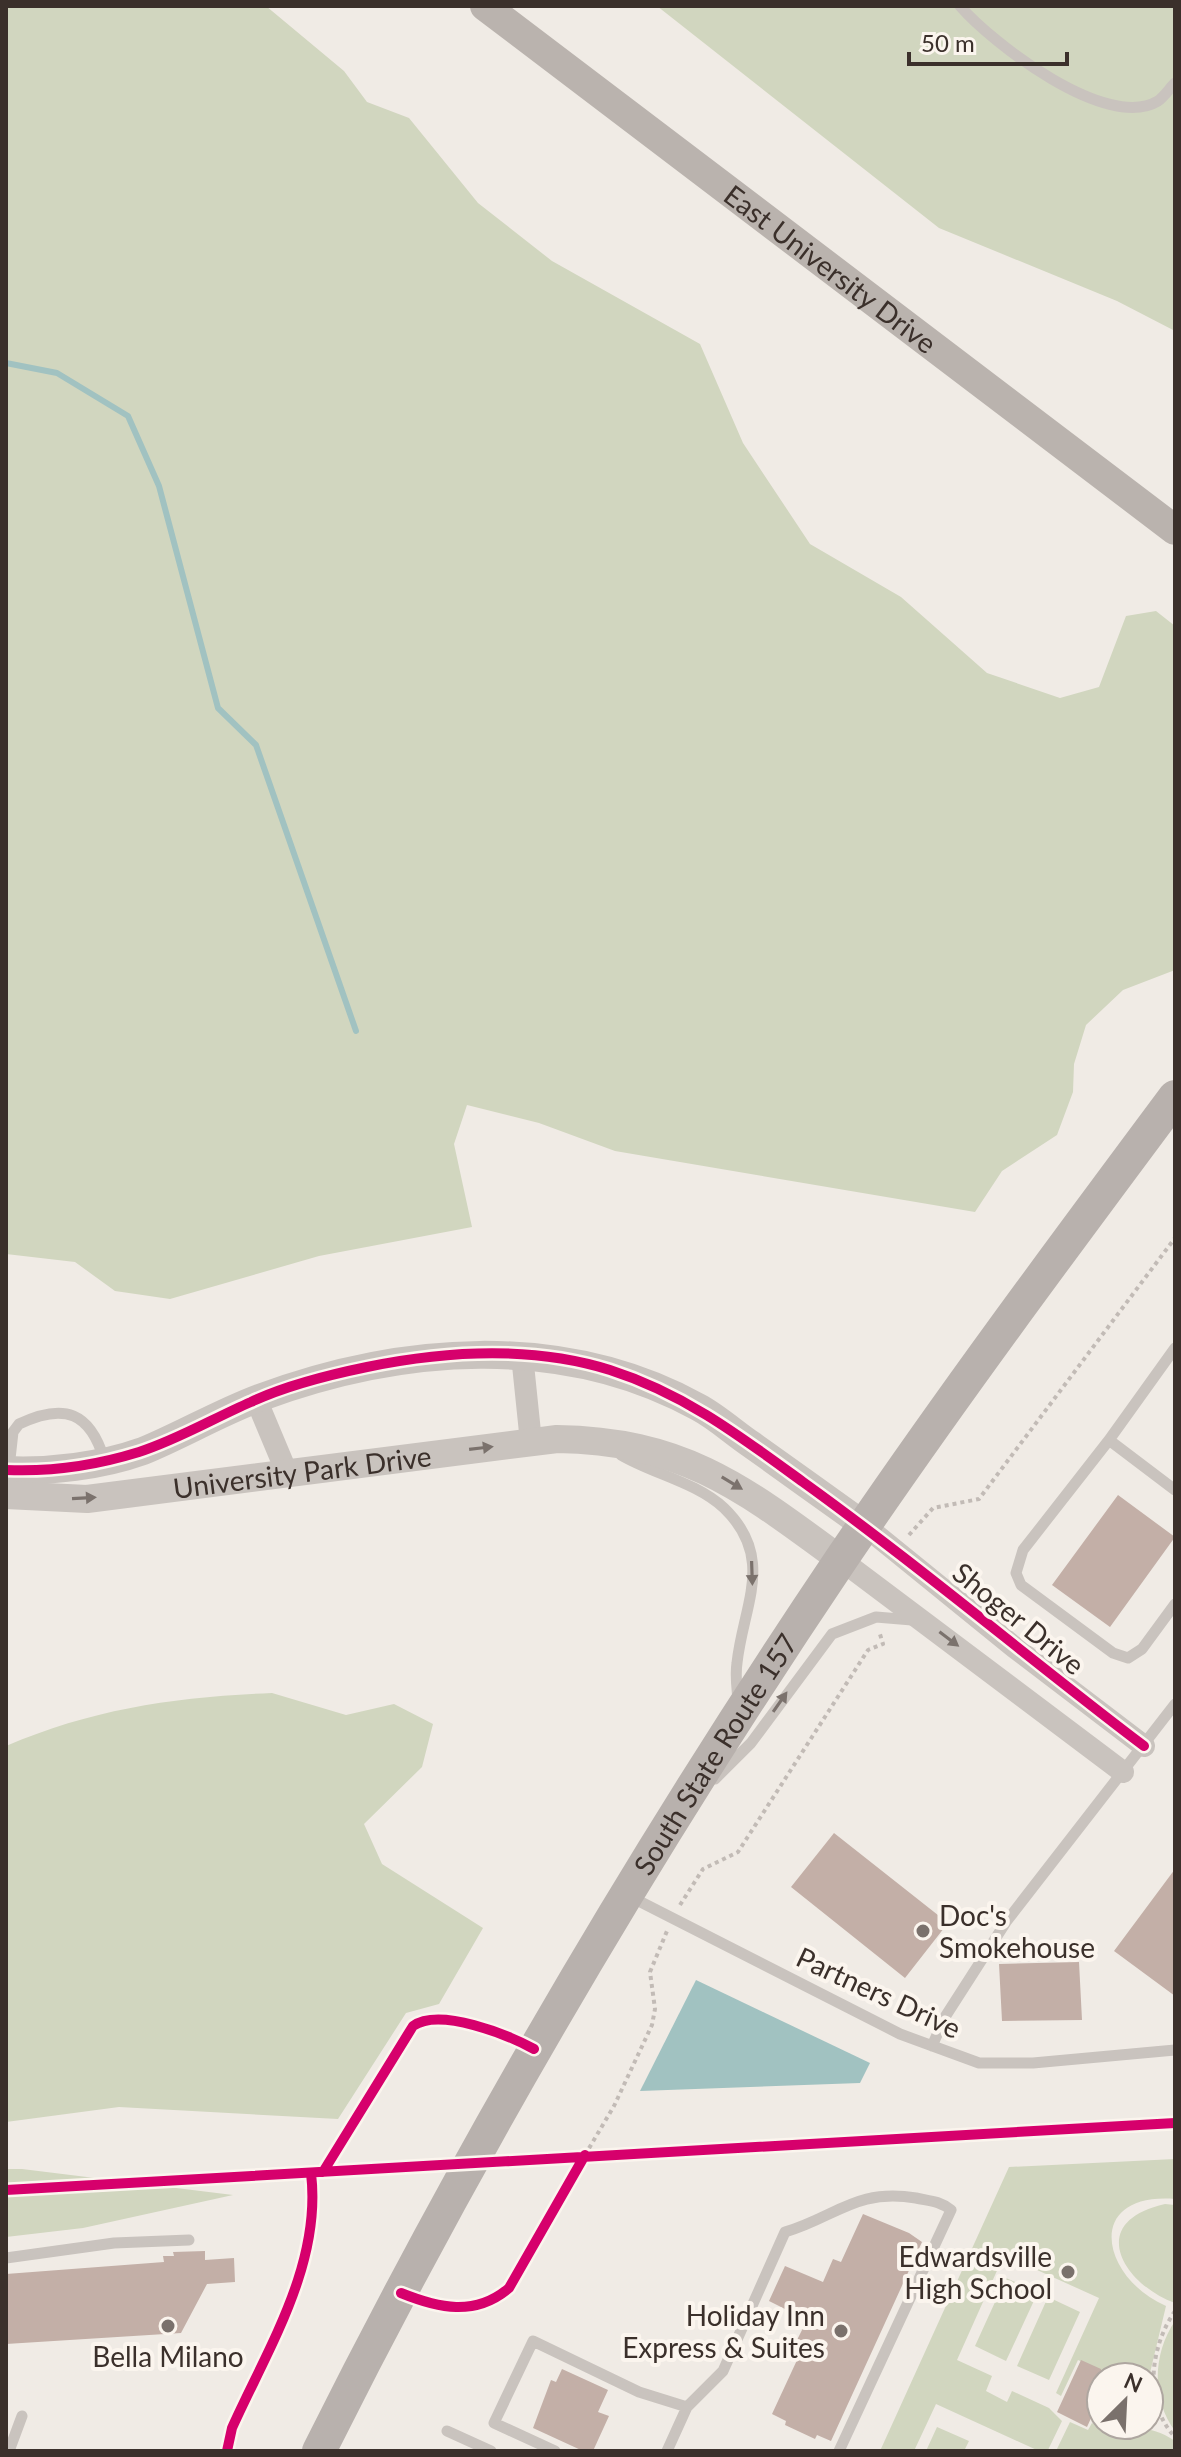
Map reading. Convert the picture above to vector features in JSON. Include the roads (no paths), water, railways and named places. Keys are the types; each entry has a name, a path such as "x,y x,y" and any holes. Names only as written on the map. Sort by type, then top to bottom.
{"main road":[{"name":"East University Drive","path":"485,6 1175,530"},
{"name":"South State Route 157","path":"319,2451 499,2112 738,1717 841,1560 1057,1256 1175,1097"}],"street":[{"name":"University Park Drive","path":"7,1479 141,1451 256,1399 367,1367 421,1359 522,1355 606,1369 650,1384 700,1408 865,1526"},
{"path":"522,1355 531,1442"},
{"path":"256,1399 287,1473"},
{"name":"University Park Drive","path":"7,1479 87,1499 531,1442 597,1439 649,1448 719,1475 841,1560"},
{"name":"Shoger Drive","path":"865,1526 1014,1647 1144,1746"},
{"name":"Shoger Drive","path":"841,1560 1123,1772"}],"lane":[{"path":"960,6 1000,46 1045,76 1099,101 1132,107 1145,104 1157,101 1175,83"},
{"path":"1175,1348 1109,1440 1023,1550 1016,1573 1021,1585 1113,1653 1128,1658 1142,1649 1175,1604"},
{"path":"7,1479 13,1432 19,1424 63,1414 82,1418 91,1427 104,1460"},
{"path":"597,1439 644,1469 697,1490 715,1502 747,1538 754,1566 753,1596 736,1665 738,1717"},
{"path":"1109,1440 1175,1490"},
{"path":"673,1823 751,1743 832,1634 876,1617 924,1621"},
{"path":"932,2046 945,2017 1006,1922 1175,1704"},
{"name":"Partners Drive","path":"628,1896 900,2034 979,2063 1033,2063 1175,2050"},
{"path":"667,2451 687,2407 723,2371 785,2232 863,2198 900,2195 941,2202 951,2210 839,2451"},
{"path":"6,2258 114,2243 189,2240"},
{"path":"555,2451 494,2423 533,2341 639,2392 687,2407"},
{"path":"9,2451 22,2416"},
{"path":"447,2431 491,2451"}],"water":[{"path":"696,1980 870,2063 860,2083 640,2091"}],"waterway":[{"path":"6,363 57,373 128,416 159,486 218,708 256,745 356,1031"}],"place":[{"name":"Doc's Smokehouse","path":"923,1931"},
{"name":"Edwardsville High School","path":"1068,2272"},
{"name":"Bella Milano","path":"168,2326"},
{"name":"Holiday Inn Express & Suites","path":"841,2331"}]}
